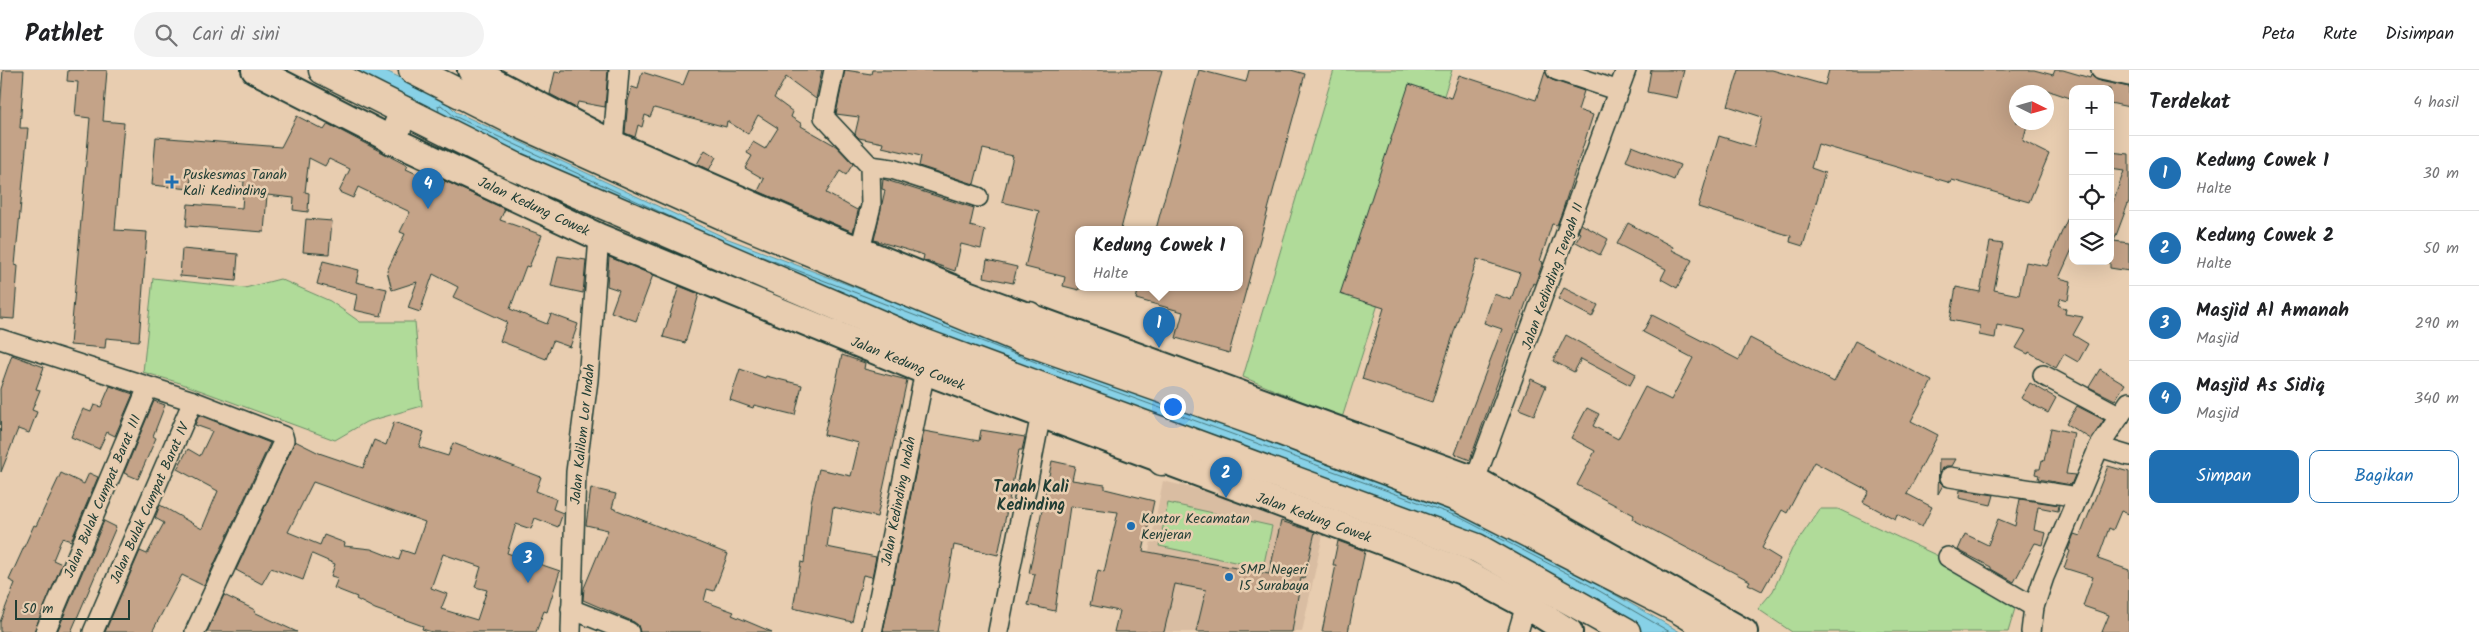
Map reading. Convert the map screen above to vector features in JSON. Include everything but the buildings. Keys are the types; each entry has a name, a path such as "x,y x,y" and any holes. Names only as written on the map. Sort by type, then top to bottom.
{"highway":[{"name":"Jalan Kedung Cowek","path":"323,70 516,166 815,298 923,343 1476,548 1626,632"},
{"path":"412,70 514,121 729,218 1025,328 1265,424 1459,498 1680,610 1716,632"},
{"path":"392,140 404,111"},
{"path":"1162,461 1170,435"}],"main road":[{"name":"Jalan Kedung Cowek","path":"255,70 392,140 599,237 925,371 1462,572 1526,605 1569,632"},
{"path":"483,73 613,144 820,234 967,294 1025,328 1475,480 1744,632"}],"street":[{"path":"613,144 619,70"},
{"path":"834,70 824,117 870,166 892,169 978,197"},
{"path":"1556,70 1619,91"},
{"name":"Jalan Kedinding Tengah II","path":"1475,480 1626,70"},
{"path":"2101,70 2129,76"},
{"path":"860,250 872,206 870,166"},
{"name":"Jalan Kalilom Lor Indah","path":"570,632 576,472 590,361 599,237"},
{"path":"2,345 193,401 282,435 284,440 195,632"},
{"name":"Jalan Kedinding Indah","path":"872,632 925,371"},
{"path":"2031,632 2034,607 2044,576 2100,446 2124,409 2043,375"},
{"name":"Jalan Bulak Cumpat Barat III","path":"44,632 148,387"},
{"name":"Jalan Bulak Cumpat Barat IV","path":"93,632 193,401"},
{"path":"998,632 1041,414"},
{"path":"2100,446 2129,456"},
{"path":"1950,477 2078,497"},
{"path":"1948,557 2034,607"},
{"path":"1518,632 1526,605"},
{"path":"571,609 629,632"}],"shaded area":[{"name":"SMP Negeri 15 Surabaya","path":"1163,481 1246,501 1325,525 1302,632 1133,632"}],"green space":[{"path":"1334,70 1452,70 1342,418 1243,377"},
{"path":"153,278 245,288 280,279 330,301 360,322 415,322 422,406 366,422 335,440 180,383 143,372"},
{"path":"1168,503 1272,526 1263,568 1159,546"},
{"path":"1820,509 1838,509 1936,555 1994,587 2016,605 2008,632 1792,632 1758,609 1773,591 1792,549"}],"water":[{"path":"354,70 384,70 442,98 456,112 726,238 1061,366 1461,512 1586,578 1680,632 1641,632 1589,604 552,175 434,110"}],"place":[{"name":"Puskesmas Tanah Kali Kedinding","path":"172,182"},
{"name":"Masjid As Sidiq","path":"428,209"},
{"name":"Kedung Cowek 1","path":"1159,348"},
{"name":"Kedung Cowek 2","path":"1226,498"},
{"name":"Kantor Kecamatan Kenjeran","path":"1131,526"},
{"name":"SMP Negeri 15 Surabaya","path":"1229,577"},
{"name":"Masjid Al Amanah","path":"528,583"}],"district":[{"name":"Tanah Kali Kedinding","path":"1031,495"}]}
